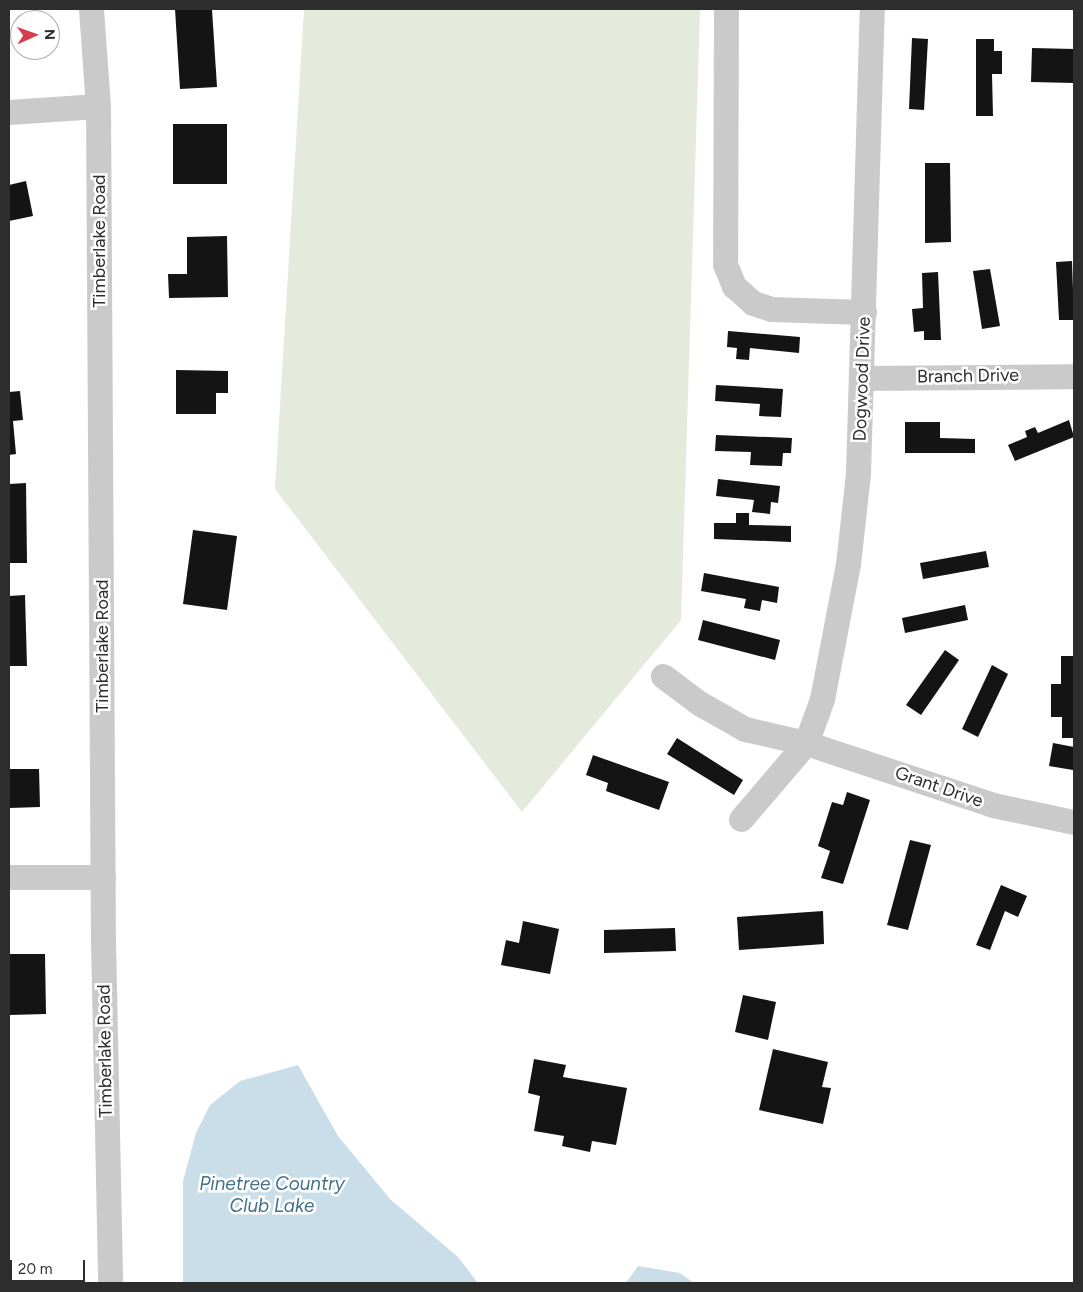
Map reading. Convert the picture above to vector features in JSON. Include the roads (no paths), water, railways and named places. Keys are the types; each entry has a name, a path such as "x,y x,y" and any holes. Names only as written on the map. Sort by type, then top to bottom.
{"street":[{"name":"Timberlake Road","path":"91,9 98,106 103,877 110,1283"},
{"path":"726,9 725,264 734,286 753,303 771,308 864,312"},
{"name":"Dogwood Drive","path":"742,819 806,743 822,699 848,564 858,473 872,9"},
{"path":"9,112 98,106"},
{"name":"Branch Drive","path":"862,378 1074,376"},
{"path":"663,676 698,703 746,729 806,743"},
{"name":"Grant Drive","path":"806,743 993,806 1074,822"},
{"path":"9,877 103,877"}],"water":[{"name":"Pinetree Country Club Lake","path":"298,1065 338,1136 390,1199 458,1257 478,1283 183,1283 183,1181 196,1133 210,1105 240,1081"},
{"path":"638,1266 680,1273 694,1283 626,1283"}]}
